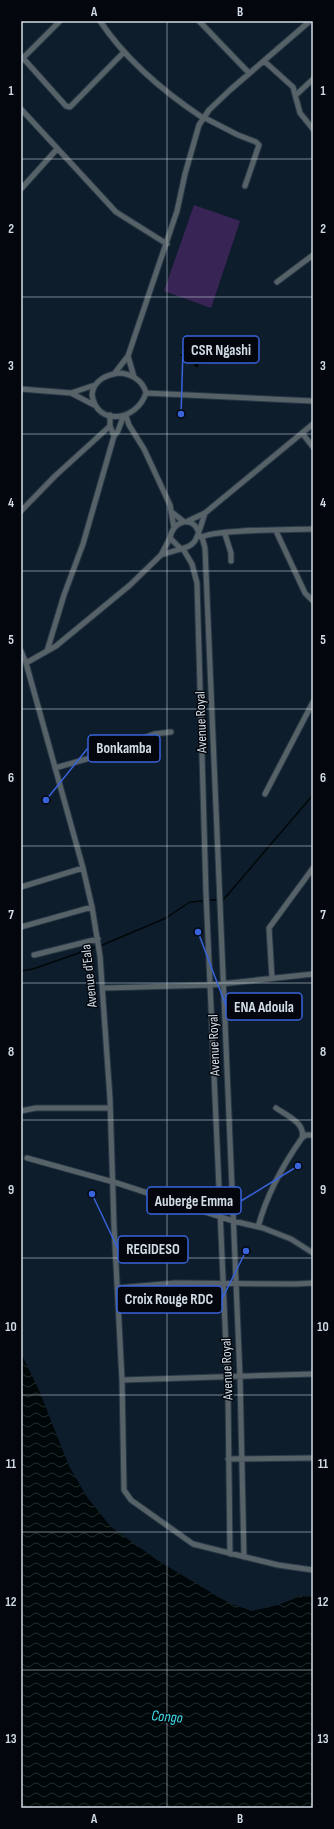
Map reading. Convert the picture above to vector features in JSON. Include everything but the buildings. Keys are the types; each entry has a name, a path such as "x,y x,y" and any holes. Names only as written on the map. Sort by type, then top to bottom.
{"street":[{"path":"60,21 23,58 66,106 70,107 74,104 124,52"},
{"path":"100,21 124,52 174,99 238,136 256,142 259,146 245,186"},
{"path":"199,21 249,74"},
{"path":"114,374 128,356 167,244 177,211 196,133 203,117 249,74 310,21"},
{"path":"264,61 293,87 296,95 296,105 300,113 313,129"},
{"path":"296,95 313,79"},
{"path":"22,111 116,212 167,244"},
{"path":"21,189 56,149"},
{"path":"277,282 313,255"},
{"path":"128,356 134,377"},
{"path":"21,389 71,392 95,385 105,377 122,373 134,377 144,386 146,393 139,406 124,416 118,431 114,436 83,544 64,595 47,651"},
{"path":"94,405 92,395 95,385"},
{"path":"71,392 94,405 101,412 110,415 124,416"},
{"path":"146,393 313,401"},
{"path":"110,415 110,426 114,436"},
{"path":"26,663 56,646 130,585 161,555 174,528 172,518 173,513 170,504 144,449 124,416"},
{"path":"174,528 205,513 313,424"},
{"path":"21,511 54,476 110,426"},
{"path":"302,433 313,447"},
{"path":"173,513 196,528 200,536"},
{"path":"161,555 194,544 200,536 205,513"},
{"path":"200,536 313,530"},
{"path":"276,531 305,592 313,601"},
{"path":"225,534 231,552 230,561"},
{"name":"Avenue Royal","path":"200,536 205,548 221,903 223,984 240,1378 244,1557"},
{"path":"170,538 182,549"},
{"name":"Avenue Royal","path":"182,549 192,564 197,583 206,895 227,1378 230,1554"},
{"name":"Avenue d'Eala","path":"21,651 28,669 83,868 98,941 104,988 122,1380 123,1484 126,1494 193,1544 230,1554"},
{"path":"21,671 28,669"},
{"path":"264,794 313,702"},
{"path":"55,768 90,758 154,734 171,732"},
{"path":"21,887 83,868"},
{"path":"272,978 269,928 313,868"},
{"path":"21,927 92,907"},
{"path":"34,955 98,941"},
{"path":"104,988 223,984 313,974"},
{"path":"21,1111 36,1108 110,1108"},
{"path":"276,1108 313,1134"},
{"path":"299,1124 302,1130 302,1138"},
{"path":"258,1227 276,1178 302,1138 306,1135 313,1134"},
{"path":"27,1158 113,1182 233,1221 258,1227 291,1239 313,1254"},
{"path":"117,1288 175,1283 313,1283"},
{"path":"122,1380 240,1378 313,1374"},
{"path":"228,1459 313,1458"},
{"path":"230,1554 278,1565 313,1570"}],"shaded area":[{"path":"194,205 240,221 211,308 164,291"}],"water":[{"path":"190,340 195,343 194,350 205,359 197,368 180,355"},
{"name":"Congo","path":"21,1353 39,1390 69,1466 87,1497 111,1527 160,1562 229,1603 252,1611 278,1605 301,1596 313,1597 313,1808 21,1808"}],"waterway":[{"path":"100,946 166,918 190,902 224,899 313,795"},
{"path":"21,971 33,969 96,947"}],"place":[{"name":"CSR Ngashi","path":"181,414"},
{"name":"Bonkamba","path":"46,800"},
{"name":"ENA Adoula","path":"198,932"},
{"name":"Auberge Emma","path":"298,1166"},
{"name":"REGIDESO","path":"92,1194"},
{"name":"Croix Rouge RDC","path":"246,1251"}]}
